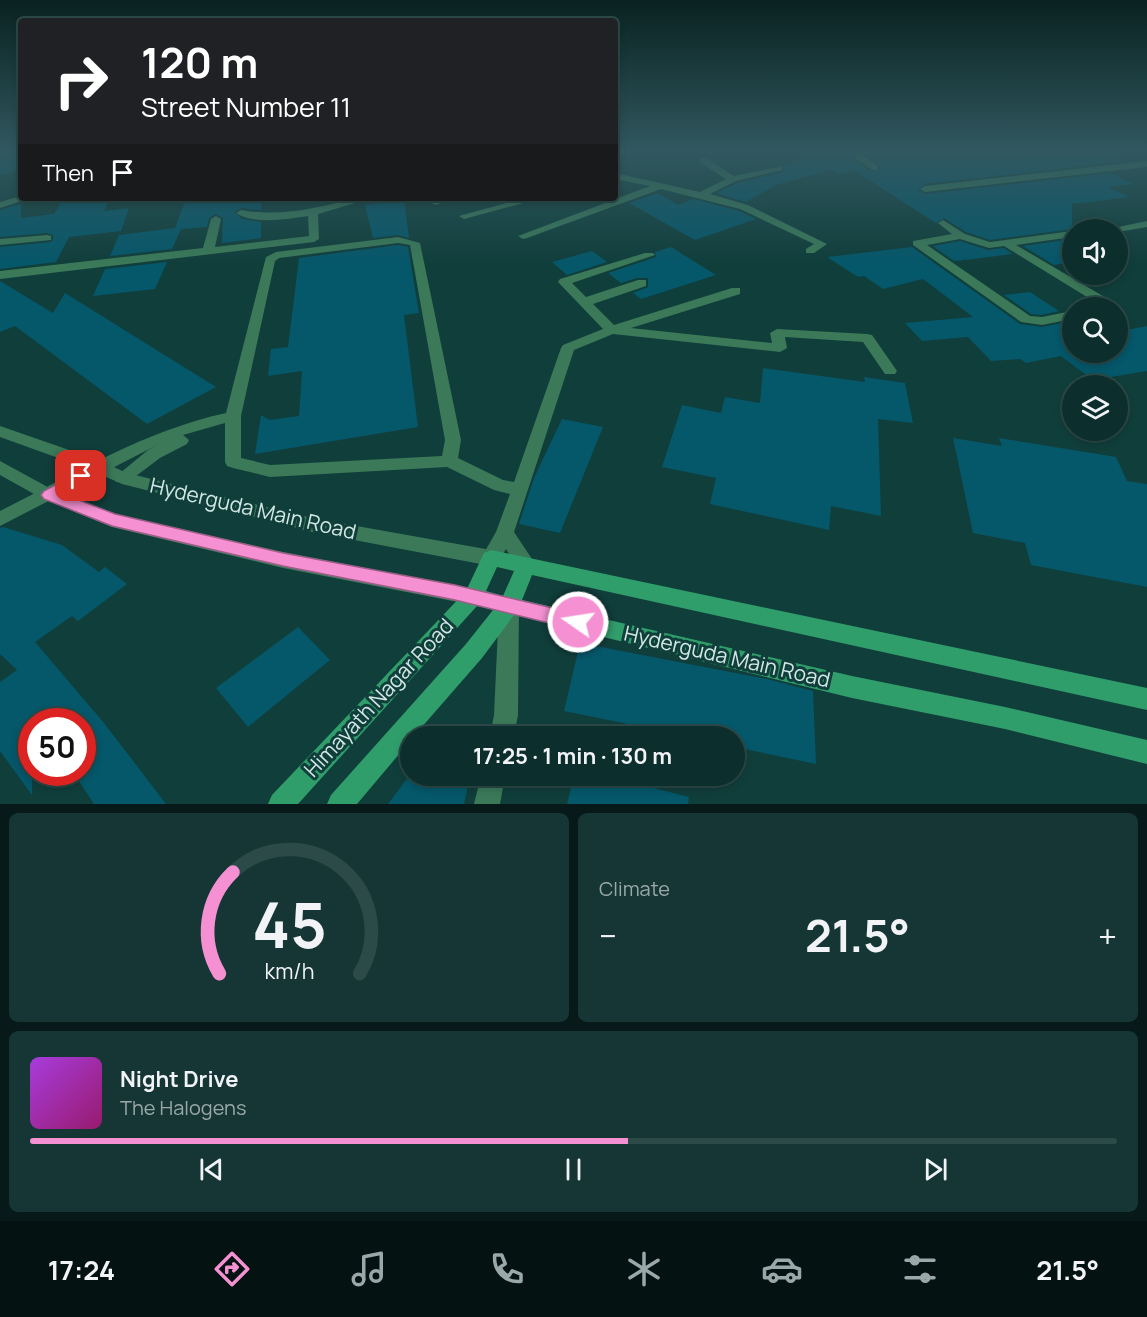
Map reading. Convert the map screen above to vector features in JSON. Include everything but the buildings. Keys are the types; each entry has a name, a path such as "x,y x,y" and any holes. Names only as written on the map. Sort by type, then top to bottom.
{"main road":[{"name":"Hyderguda Main Road","path":"491,558 1147,699"},
{"name":"Himayath Nagar Road","path":"281,804 473,597 491,558"},
{"name":"Himayath Nagar Road","path":"340,804 474,651 509,606 526,564"},
{"name":"Hyderguda Main Road","path":"473,597 852,687 1005,718 1147,752"}],"street":[{"path":"524,236 650,190"},
{"path":"676,190 744,207 822,244 810,251"},
{"path":"700,195 711,190"},
{"path":"0,205 18,200"},
{"path":"241,213 260,218 330,210 358,201"},
{"path":"435,202 439,201"},
{"path":"464,216 525,201"},
{"path":"0,275 314,239 313,212"},
{"path":"208,252 216,219"},
{"path":"943,223 961,236 982,244 1062,235"},
{"path":"1128,227 1147,224"},
{"path":"961,236 917,243 1026,319 1042,321 1062,317"},
{"path":"0,242 47,238"},
{"path":"449,461 453,441 415,243 398,240 276,255 270,260 233,420 233,462 270,471 449,461 500,486 520,489"},
{"path":"1006,243 1096,297"},
{"path":"650,255 564,282 612,330 780,348 777,333 867,338 890,371"},
{"path":"585,302 642,283"},
{"path":"491,558 505,533 568,348 612,330 736,291"},
{"path":"0,519 49,495 97,467 169,435 233,420"},
{"path":"122,478 153,454 174,442 233,420"},
{"name":"Hyderguda Main Road","path":"0,431 122,478 312,525 491,558"},
{"name":"Hyderguda Main Road","path":"0,467 49,495 112,520 283,560 473,597"},
{"path":"505,533 526,564"},
{"path":"504,726 509,606"},
{"path":"487,804 491,786"}],"route":[{"path":"81,476 49,495 112,520 283,560 455,593 578,622"}]}
